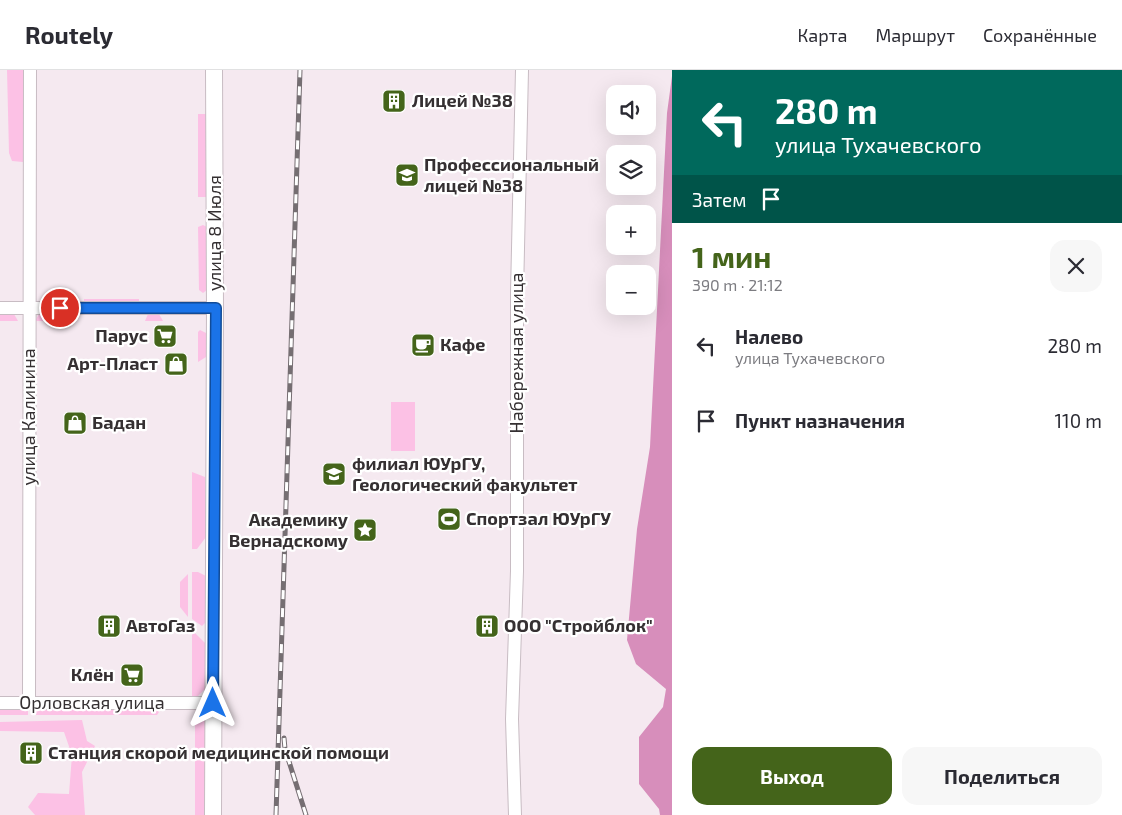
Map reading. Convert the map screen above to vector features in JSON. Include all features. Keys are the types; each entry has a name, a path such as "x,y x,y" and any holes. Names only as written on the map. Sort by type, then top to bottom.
{"main road":[{"name":"улица 8 Июля","path":"212,815 216,308 214,70"}],"street":[{"name":"улица Калинина","path":"29,703 30,70"},
{"name":"Набережная улица","path":"515,815 512,719 517,571 517,293 522,70"},
{"path":"0,308 216,308"},
{"name":"Орловская улица","path":"0,703 213,703"}],"shaded area":[{"path":"7,70 24,70 23,162 12,161 9,153"},
{"path":"672,76 672,815 660,815 659,809 639,784 639,737 663,707 666,689 636,664 627,640 637,529 650,447 667,113"},
{"path":"198,114 206,114 206,197 198,197"},
{"path":"203,225 207,227 207,290 203,293 199,290 198,227"},
{"path":"84,299 139,299 139,304 84,304"},
{"path":"0,314 14,314 18,321 0,321"},
{"path":"39,314 65,314 71,321 35,321"},
{"path":"148,314 159,314 163,321 145,321"},
{"path":"200,330 206,333 206,357 198,362 198,332"},
{"path":"391,402 415,402 415,451 391,451"},
{"path":"192,472 205,477 206,537 197,549 192,549"},
{"path":"192,572 198,572 206,576 206,622 202,626 192,619"},
{"path":"188,574 188,617 180,607 180,582"},
{"path":"192,630 206,644 206,688 198,696 192,696"},
{"path":"0,709 28,709 28,715 0,715"},
{"path":"31,709 157,709 159,712 157,715 31,715"},
{"path":"82,720 87,741 95,746 82,772 85,815 35,815 28,807 38,793 69,794 72,755 64,732 0,731 0,722"},
{"path":"195,720 206,720 206,815 195,815"}],"railway":[{"path":"276,815 300,70"},
{"path":"284,738 285,749 306,815"}],"place":[{"name":"Лицей №38","path":"394,101"},
{"name":"Профессиональный лицей №38","path":"407,175"},
{"name":"Парус","path":"165,336"},
{"name":"Кафе","path":"423,345"},
{"name":"Арт-Пласт","path":"176,364"},
{"name":"Бадан","path":"75,423"},
{"name":"филиал ЮУрГУ, Геологический факультет","path":"334,474"},
{"name":"Спортзал ЮУрГУ","path":"449,519"},
{"name":"Академику Вернадскому","path":"365,530"},
{"name":"АвтоГаз","path":"109,626"},
{"name":"ООО \"Стройблок\"","path":"487,626"},
{"name":"Клён","path":"132,675"},
{"name":"Станция скорой медицинской помощи","path":"31,753"}],"route":[{"path":"60,308 216,308 213,703"}]}
